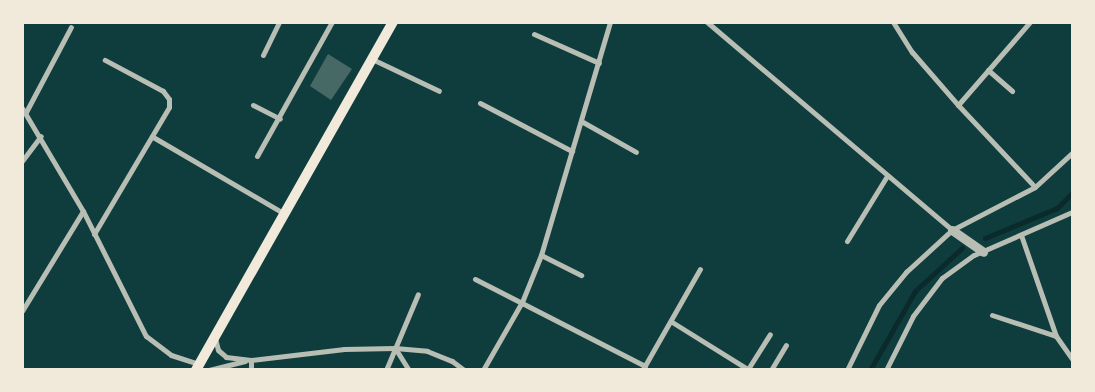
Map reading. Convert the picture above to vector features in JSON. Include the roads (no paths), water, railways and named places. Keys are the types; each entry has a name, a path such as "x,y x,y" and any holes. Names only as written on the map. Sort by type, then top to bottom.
{"main road":[{"path":"197,367 393,22"}],"street":[{"path":"262,55 279,22"},
{"path":"257,156 280,119 332,22"},
{"path":"483,370 522,302 541,254 610,22"},
{"path":"707,22 887,176 952,230 983,252"},
{"path":"893,22 912,52 958,105 1035,186"},
{"path":"958,105 1030,22"},
{"path":"71,27 24,110 41,136 83,211 146,336 171,355 197,367"},
{"path":"534,34 599,63"},
{"path":"372,58 439,91"},
{"path":"94,234 153,138 169,107 169,99 163,91 105,60"},
{"path":"988,70 1012,91"},
{"path":"480,103 572,151"},
{"path":"253,105 280,119"},
{"path":"581,122 636,152"},
{"path":"22,161 41,136"},
{"path":"153,138 283,213"},
{"path":"847,370 879,305 906,272 952,230 1035,186 1072,153"},
{"path":"847,241 887,176"},
{"path":"22,311 83,211"},
{"path":"886,370 913,316 942,278 983,252 1072,212"},
{"path":"1022,235 1056,336 1072,359"},
{"path":"541,254 581,275"},
{"path":"475,279 522,302 644,368 672,322 700,269"},
{"path":"386,370 418,294"},
{"path":"992,314 1056,336"},
{"path":"672,322 748,369 770,334"},
{"path":"214,336 218,350 226,357 251,360"},
{"path":"771,370 786,345"},
{"path":"395,348 409,370"},
{"path":"209,370 251,360 344,349 395,348 426,351 452,361 464,370"},
{"path":"251,360 251,370"}],"waterway":[{"path":"985,238 1057,208 1072,193"},
{"path":"870,370 915,291 962,248"}]}
